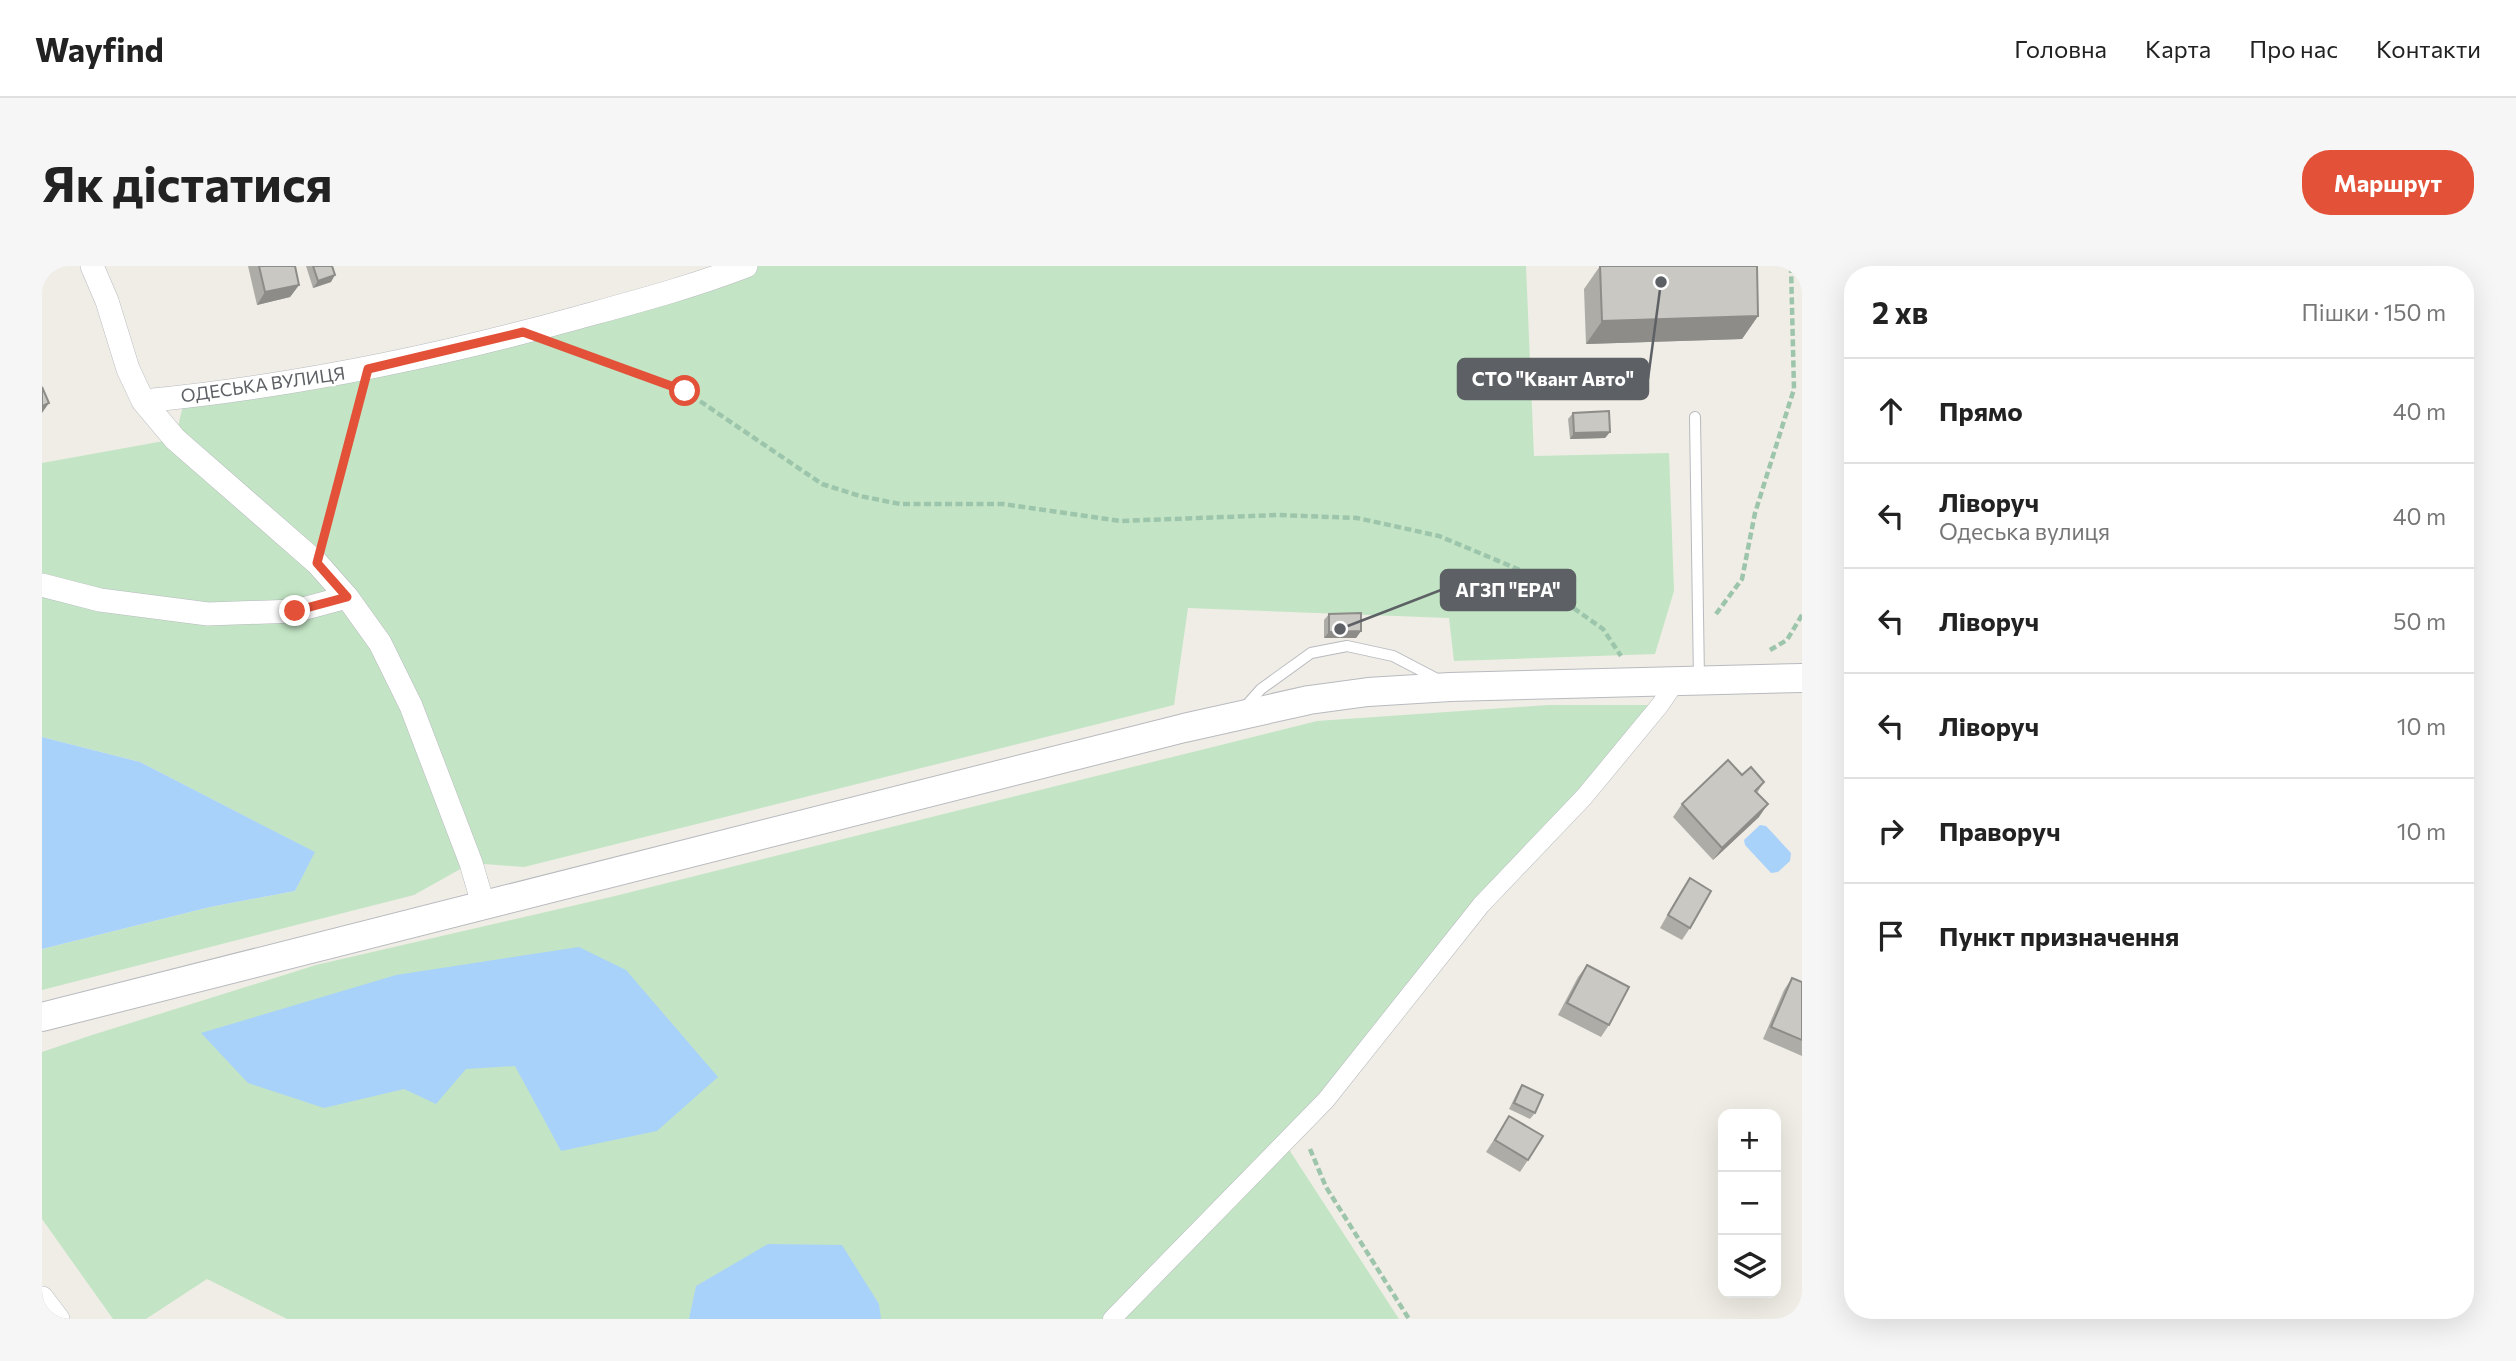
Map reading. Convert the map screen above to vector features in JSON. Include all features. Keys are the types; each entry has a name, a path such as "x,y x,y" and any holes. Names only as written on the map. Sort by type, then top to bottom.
{"street":[{"path":"92,266 107,301 128,369 143,401 175,439 317,563 347,597 380,643 411,706 471,863 483,904"},
{"name":"ОДЕСЬКА ВУЛИЦЯ","path":"143,401 368,369 523,332 700,284 746,266"},
{"path":"42,585 100,600 208,614 295,611 347,597"},
{"path":"42,1017 483,904 1309,700 1368,692 1450,687 1802,678"},
{"path":"1112,1319 1301,1128 1368,1050 1481,905 1584,797 1660,705 1688,680"},
{"path":"42,1298 58,1319"}],"lane":[{"path":"1688,680 1697,640 1695,417"},
{"path":"1237,717 1261,689 1311,653 1347,646 1393,656 1450,687"}],"path":[{"path":"1697,640 1742,579 1755,513 1794,389 1791,266"},
{"path":"523,332 685,391 822,484 860,496 900,504 1003,504 1119,520 1278,515 1357,518 1439,536 1520,570 1563,599 1603,629 1640,682"},
{"path":"317,563 368,369"},
{"path":"1301,1128 1326,1187 1409,1319"}],"green space":[{"path":"746,266 1526,266 1534,456 1669,453 1674,591 1655,654 1454,661 1449,618 1188,608 1174,705 524,867 471,863 414,895 42,990 42,949 210,907 295,891 314,852 140,762 42,737 42,463 175,439 185,397 368,369"},
{"path":"1549,705 1660,705 1368,1050 1320,1093 1299,1117 1288,1148 1399,1319 287,1319 207,1279 146,1319 113,1319 42,1219 42,1052 316,965 615,896 1317,721"}],"water":[{"path":"42,737 140,762 315,852 295,891 210,907 42,949"},
{"path":"1760,825 1766,826 1791,853 1790,861 1778,872 1771,873 1745,845 1744,840"},
{"path":"579,947 626,970 718,1077 657,1131 561,1151 515,1066 466,1069 436,1104 404,1089 324,1108 248,1083 201,1033 396,975"},
{"path":"768,1244 842,1245 879,1304 881,1319 689,1319 696,1286"}],"building":[{"path":"259,266 295,266 299,285 265,292"},
{"path":"313,266 332,266 335,275 318,281"},
{"path":"1600,266 1757,266 1758,316 1602,321"},
{"path":"42,387 49,403 42,406"},
{"path":"1609,411 1610,432 1574,433 1573,413"},
{"path":"1361,613 1361,631 1329,632 1329,614"},
{"path":"1728,760 1742,775 1751,767 1764,782 1755,791 1768,804 1722,848 1682,804"},
{"path":"1690,878 1711,891 1690,928 1668,915"},
{"path":"1587,965 1629,987 1609,1025 1567,1003"},
{"path":"1792,978 1802,982 1802,1040 1771,1027"},
{"path":"1522,1085 1543,1095 1535,1113 1514,1103"},
{"path":"1509,1116 1543,1136 1528,1160 1495,1140"}],"place":[{"name":"СТО \"Квант Авто\"","path":"1661,282"},
{"name":"АГЗП \"ЕРА\"","path":"1340,629"}],"route":[{"path":"295,611 347,597 317,563 368,369 523,332 685,391"}]}
